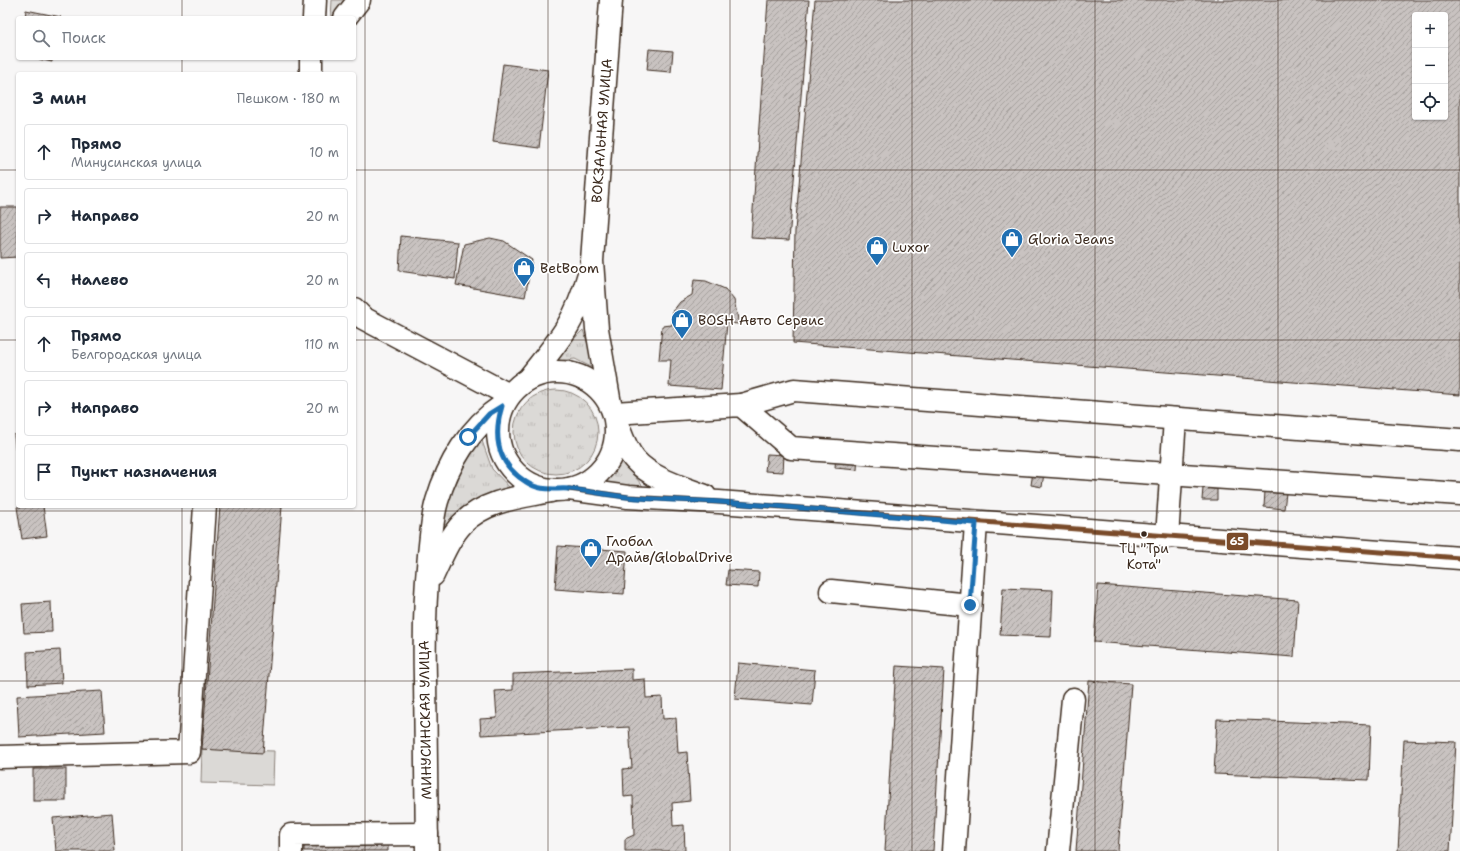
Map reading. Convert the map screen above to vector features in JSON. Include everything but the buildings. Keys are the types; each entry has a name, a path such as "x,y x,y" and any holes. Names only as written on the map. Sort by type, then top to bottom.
{"main road":[{"path":"314,16 315,0"},
{"path":"347,16 359,0"},
{"name":"ВОКЗАЛЬНАЯ УЛИЦА","path":"611,0 592,261 597,329 613,413"},
{"name":"ВОКЗАЛЬНАЯ УЛИЦА","path":"529,378 566,332 582,298 592,261"},
{"path":"356,312 363,318 506,400"},
{"path":"719,502 648,472 635,460 628,450 613,413 602,392 593,383 581,376 568,372 555,371 542,373 529,378 518,385 506,400 498,420 497,434 500,449 506,462 515,474 527,483 541,488 628,497 719,502 976,523 1460,558"},
{"path":"613,413 741,405 794,390 1460,440"},
{"name":"МИНУСИНСКАЯ УЛИЦА","path":"427,843 424,635 426,589 433,525 443,483 453,461 468,437 489,414 506,400"},
{"path":"741,405 792,448 1460,494"},
{"path":"562,490 592,478 602,469 609,459 614,446 613,413"},
{"path":"1167,537 1172,474 1174,419"},
{"name":"МИНУСИНСКАЯ УЛИЦА","path":"426,589 449,543 462,524 474,515 486,508 504,501 562,490"},
{"path":"0,757 189,752 205,508"},
{"path":"954,851 976,523"},
{"path":"831,591 970,605"},
{"path":"1058,851 1073,699"},
{"path":"291,851 291,835 427,843"}],"green space":[{"path":"332,0 345,0 333,16 331,16"},
{"path":"583,330 597,370 575,359 550,362"},
{"path":"548,390 564,390 580,397 591,408 598,424 598,440 595,448 586,462 580,467 564,474 548,474 532,467 521,456 514,440 514,424 521,408 532,397"},
{"path":"481,438 492,469 514,492 437,540 456,470"},
{"path":"618,457 648,492 590,488 609,475"},
{"path":"202,749 274,751 273,785 201,783"}],"transit line":[{"name":"65","path":"569,489 628,497 719,502 1460,558"}],"place":[{"name":"Gloria Jeans","path":"1012,258"},
{"name":"Luxor","path":"877,266"},
{"name":"BetBoom","path":"524,288"},
{"name":"BOSH Авто Сервис","path":"682,340"},
{"name":"ТЦ \"Три Кота\"","path":"1144,534"},
{"name":"Глобал Драйв/GlobalDrive","path":"591,568"}],"route":[{"path":"468,437 489,414 502,406 498,420 497,434 500,449 506,462 515,474 527,483 541,488 555,490 569,489 628,497 719,502 976,523 970,605"}]}
